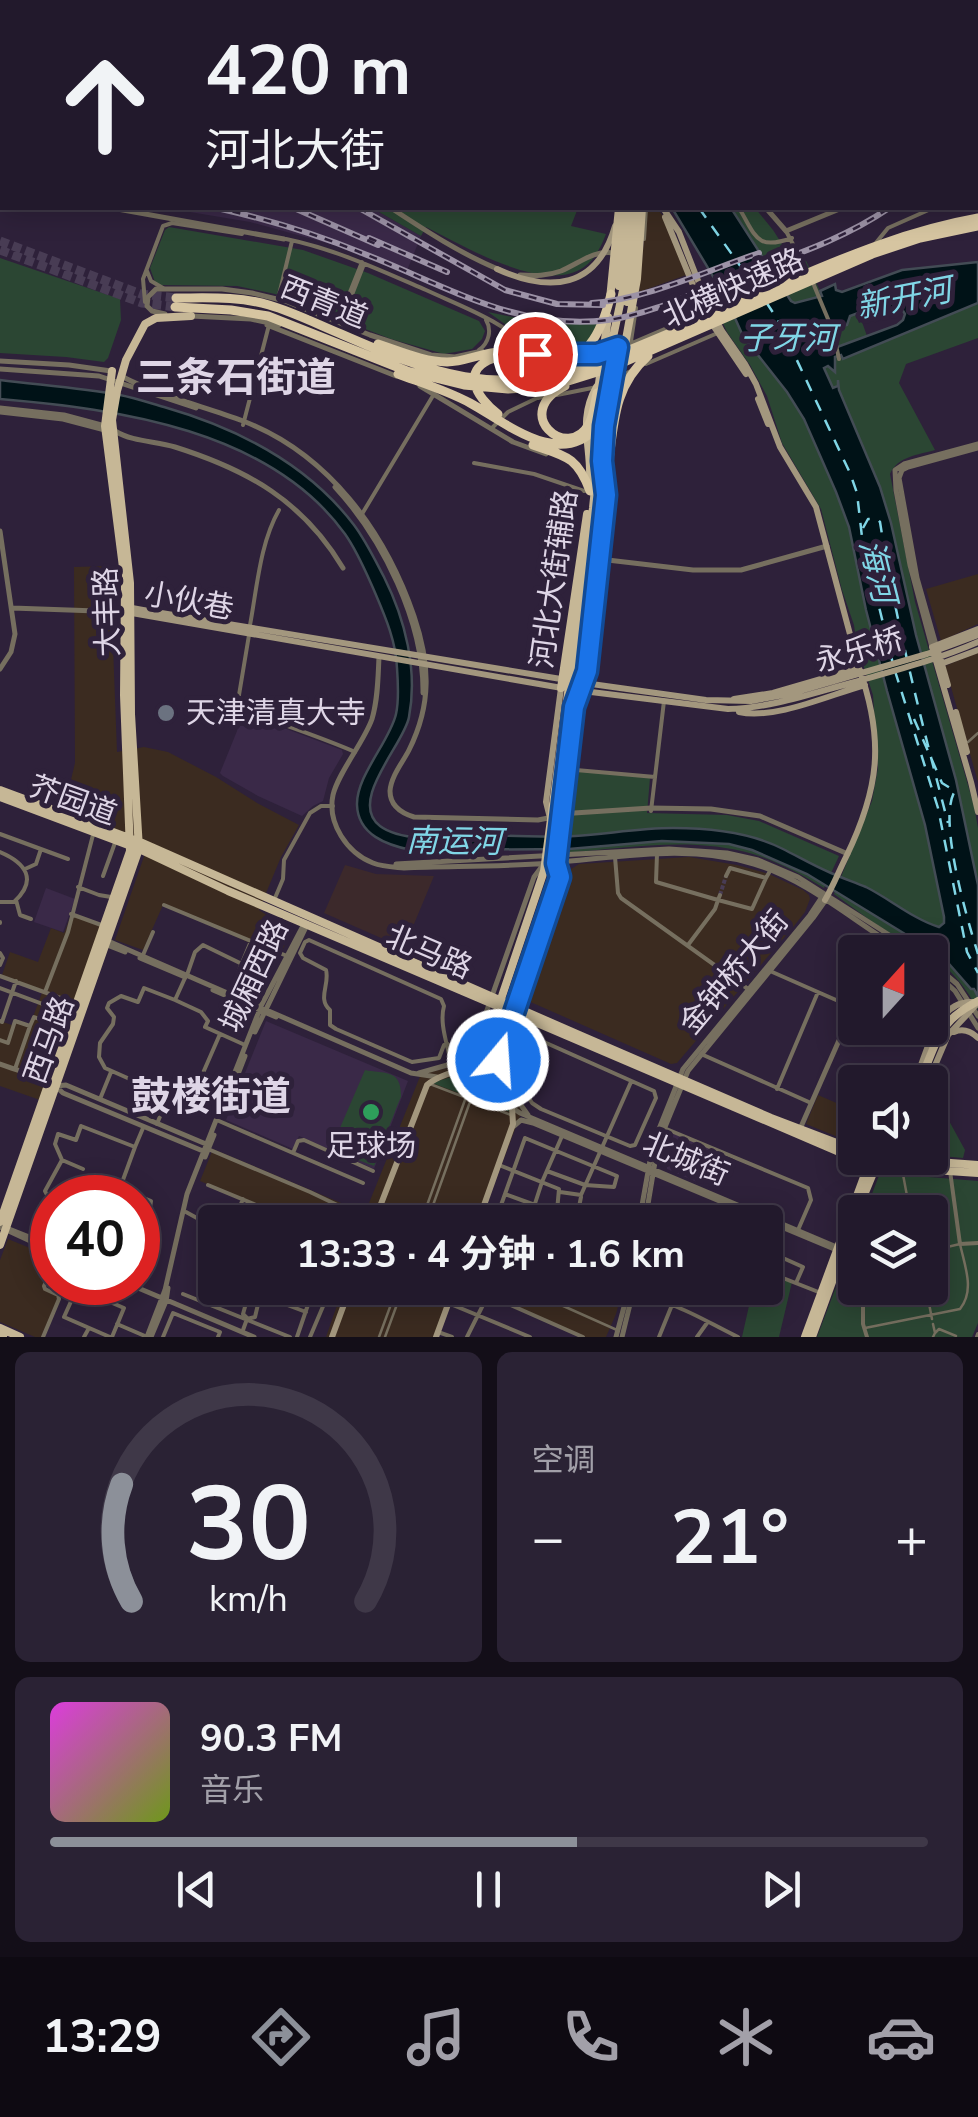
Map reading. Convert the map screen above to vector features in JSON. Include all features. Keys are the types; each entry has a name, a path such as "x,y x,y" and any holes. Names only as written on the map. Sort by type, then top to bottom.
{"highway":[{"path":"448,378 527,380 569,373 825,266 914,232 978,216"},
{"path":"825,266 890,235 940,220 978,216"},
{"name":"北横快速路","path":"448,378 479,388 508,389 586,376 898,244 978,229"},
{"path":"337,325 430,360 448,362 498,352 548,362 570,358 587,348 598,336 611,294"},
{"name":"西青道","path":"233,298 268,304 310,321 337,325 448,378 407,371 268,316 176,302 233,298"},
{"path":"325,340 432,390 514,436 569,458 594,484"},
{"path":"608,468 622,388 636,368 659,348"},
{"path":"561,443 535,436 490,408 475,390 476,372 488,360 498,357 548,366 594,364"},
{"path":"586,376 547,398 542,414 547,428 563,438 582,433 591,418 597,390"},
{"path":"432,390 464,400 522,435 561,443 580,439 596,428 614,393"}],"main road":[{"path":"497,269 536,283 560,282 580,275 605,251 630,210"},
{"path":"381,1205 428,1083 480,1050 546,901 557,857 572,686 621,346 631,210"},
{"path":"621,346 620,278 631,210"},
{"path":"621,346 636,279 631,210"},
{"path":"577,651 594,484 597,390 611,294 631,210"},
{"path":"663,210 678,232 707,310 719,332 746,364 780,447 816,507 864,686 874,732 874,772 866,813 826,894"},
{"name":"大丰路","path":"135,844 124,713 130,611 109,415 116,377 149,320 191,316"},
{"name":"河北大街辅路","path":"546,821 546,802 572,686 594,484 621,346"},
{"name":"河北大街辅路","path":"561,817 570,805 576,770 572,686 587,671 606,495 594,484 586,416 588,403 621,346"},
{"path":"594,484 608,468"},
{"name":"小伙巷","path":"130,611 572,686"},
{"path":"978,639 934,646 978,812"},
{"path":"939,664 978,639"},
{"name":"永乐桥","path":"726,705 786,701 932,660 978,639"},
{"path":"939,664 978,792"},
{"path":"572,686 664,701 726,705 858,668"},
{"path":"572,686 726,705 750,714 771,712 864,686"},
{"path":"484,1205 514,1116 493,1074 492,1056 503,1005 540,887 546,821 572,686"},
{"name":"芥园道","path":"0,794 135,844"},
{"name":"芥园道","path":"0,794 135,844"},
{"path":"546,821 560,832"},
{"name":"西马路","path":"52,1084 135,844"},
{"name":"西马路","path":"0,1245 2,1227 135,844"},
{"name":"北马路","path":"135,844 273,902 307,921"},
{"name":"北马路","path":"135,844 680,1082 838,1145"},
{"path":"948,1036 973,1005"},
{"path":"948,1013 973,1005"},
{"path":"929,1065 946,1030 973,1005"},
{"path":"948,1036 962,1030 978,1038"},
{"path":"931,1065 943,1046"},
{"path":"454,1068 483,1071 501,1084"},
{"name":"北马路","path":"680,1082 838,1144"},
{"path":"948,1164 978,1166"},
{"path":"950,1171 978,1173"},
{"path":"809,1337 838,1252"},
{"path":"809,1337 838,1253"},
{"path":"332,1337 344,1305"},
{"path":"437,1334 448,1305"},
{"path":"1,1334 20,1337"}],"street":[{"path":"124,210 288,240 363,263 483,316 507,328 535,354 538,398"},
{"path":"391,210 497,269 522,275 544,276 592,255 616,254 631,268 631,308"},
{"path":"474,463 534,474 584,492 609,476 626,389 621,346 631,210"},
{"path":"740,210 765,244 792,238"},
{"path":"768,210 792,238 816,278 839,358"},
{"path":"786,231 837,210"},
{"path":"816,278 869,252 888,228 928,210"},
{"path":"288,240 166,224 161,228 142,288 147,306 155,313 262,320 311,334"},
{"path":"278,299 288,240"},
{"path":"337,325 363,263"},
{"path":"147,266 151,281 163,288"},
{"path":"147,306 151,293 163,288 222,289 278,299 337,325 442,357 499,348 535,354 597,354 707,310"},
{"path":"476,352 488,336 488,322 483,316"},
{"path":"240,318 432,390 513,442 566,462 594,484"},
{"path":"310,321 370,335"},
{"path":"244,423 268,326"},
{"path":"492,428 508,412 538,398 597,390 719,332"},
{"path":"0,360 88,366 244,423 329,480 378,540 407,597 424,660 424,704 417,732 391,788 391,798 403,813 414,817 546,821 711,808 760,816 845,855"},
{"path":"0,369 116,377"},
{"path":"361,516 432,390"},
{"path":"0,410 108,429 130,439 193,453 244,474 305,517 343,568"},
{"path":"934,646 914,565 898,471 904,464 978,446"},
{"path":"279,510 264,550 236,707 355,752"},
{"path":"0,531 14,644 0,669"},
{"path":"599,559 715,571 742,570 826,547"},
{"path":"12,608 130,611"},
{"path":"379,653 372,718 333,794 334,820 344,842 360,856 384,866 404,862 708,854 770,870 826,894"},
{"path":"651,810 664,701"},
{"path":"965,744 978,733"},
{"path":"576,770 655,777"},
{"path":"546,821 564,798"},
{"path":"273,902 283,879 284,860 310,814 321,806 333,806"},
{"path":"44,992 68,932 94,832"},
{"path":"0,834 68,859"},
{"path":"103,876 116,840"},
{"path":"615,855 687,849 727,852 772,865 826,894 881,935"},
{"path":"24,870 36,864 41,850"},
{"path":"0,852 14,858 24,870 26,886 16,900 0,902"},
{"path":"656,854 656,882 752,909 770,870"},
{"path":"615,855 621,898 748,989"},
{"path":"726,876 730,868 766,878"},
{"path":"78,887 115,898"},
{"name":"金钟桥大街","path":"680,1082 686,1064 814,918 826,894"},
{"path":"688,946 715,909 719,897"},
{"path":"16,900 20,915 31,919"},
{"path":"164,905 287,956"},
{"path":"71,914 105,926"},
{"name":"城厢西路","path":"164,1299 187,1194 262,1009 307,921"},
{"name":"城厢西路","path":"148,1337 164,1299 206,1148 262,1009 307,921"},
{"path":"144,955 153,932"},
{"path":"326,1035 330,1025 330,1010 324,1000 328,978 326,970 300,954 309,940 441,999 444,1006 440,1018 454,1068 410,1073"},
{"path":"230,993 251,941"},
{"path":"104,942 144,955 410,1073 437,1077"},
{"path":"104,942 428,1083 514,1116"},
{"path":"175,1000 195,952 204,945 242,964"},
{"path":"0,953 0,965"},
{"path":"767,970 838,1000"},
{"name":"金钟桥大街","path":"680,1082 767,970"},
{"path":"0,976 77,1004"},
{"path":"0,1021 16,981"},
{"path":"948,983 973,1005 978,1028"},
{"path":"0,988 56,1010 52,1024"},
{"path":"220,1034 196,1089 182,1097 168,1096 111,1072 99,1058 100,1042 113,1024 109,1003 122,996 138,1002 144,988 201,1012 208,1021 205,1027 246,1046"},
{"path":"778,1089 818,992"},
{"path":"15,1069 34,1017 68,1030"},
{"path":"0,1040 8,1043 16,1021 30,1026"},
{"path":"330,1025 412,1062 439,1058 448,1044"},
{"path":"544,1042 632,1080 654,1091 656,1098 635,1145 630,1146 541,1109 518,1080 520,1072 527,1057 537,1061 544,1042"},
{"path":"800,1129 838,1042"},
{"path":"701,1054 811,1103"},
{"path":"0,1064 143,1126 206,1148"},
{"path":"100,1100 111,1072"},
{"path":"520,1072 501,1084 534,1119"},
{"path":"579,1205 632,1080"},
{"path":"645,1205 662,1127 680,1082"},
{"path":"52,1084 66,1085 338,1205"},
{"path":"157,1124 168,1096"},
{"path":"430,1205 468,1098"},
{"name":"北城街","path":"512,1107 601,1150"},
{"name":"北城街","path":"512,1129 524,1120 838,1250"},
{"path":"646,1120 808,1188 811,1200 798,1230"},
{"path":"220,1121 363,1183"},
{"path":"83,1169 62,1160 54,1144 58,1134 76,1140 81,1126 135,1147"},
{"path":"125,1175 143,1126"},
{"path":"535,1205 562,1136"},
{"path":"500,1205 526,1138 617,1176 614,1187 585,1185 547,1171"},
{"path":"294,1153 298,1141 304,1140 373,1171"},
{"path":"53,1175 62,1160"},
{"path":"499,1165 560,1192 581,1195"},
{"name":"北城街","path":"651,1170 727,1205"},
{"path":"864,1328 932,1321 965,1304 970,1291 950,1171"},
{"path":"208,1185 256,1205"},
{"path":"559,1205 560,1192"},
{"path":"504,1194 532,1205"},
{"path":"241,1205 243,1200"},
{"path":"186,1212 198,1219"},
{"path":"2,1227 30,1239"},
{"name":"北城街","path":"783,1228 838,1250"},
{"path":"948,1246 978,1243"},
{"path":"783,1258 803,1267 796,1283"},
{"path":"783,1278 821,1293"},
{"path":"183,1294 198,1300"},
{"path":"467,1337 488,1295 583,1337"},
{"path":"160,1297 254,1337"},
{"path":"660,1337 672,1304 738,1337"},
{"path":"43,1337 56,1305"},
{"path":"69,1305 64,1317 111,1337 124,1308 117,1305"},
{"path":"210,1305 294,1337 308,1305"},
{"path":"246,1305 243,1314 247,1319"},
{"path":"247,1319 255,1317 259,1305"},
{"path":"289,1305 306,1312"},
{"path":"310,1337 324,1305"},
{"path":"382,1337 394,1305"},
{"path":"451,1305 530,1337"},
{"path":"558,1305 620,1335 627,1305"},
{"path":"862,1305 868,1337"},
{"path":"929,1305 936,1333 956,1336"},
{"path":"162,1337 173,1313 220,1332 218,1337"},
{"path":"242,1332 247,1319"},
{"path":"697,1337 707,1322"},
{"path":"118,1324 148,1337"},
{"path":"84,1337 89,1328"},
{"path":"504,1337 508,1329"},
{"path":"437,1334 452,1337"}],"shaded area":[{"path":"178,210 376,210 421,236 406,273 338,246 250,222"},
{"path":"647,210 658,210 668,221 692,273 639,292"},
{"path":"110,566 117,752 144,747 168,752 299,825 259,910 286,928 286,943 276,963 261,957 249,981 265,989 259,997 233,988 250,943 163,905 143,950 115,940 149,842 64,809 75,763 74,567"},
{"path":"978,574 978,624 941,641 926,589"},
{"path":"978,652 978,782 945,666"},
{"path":"244,713 342,750 323,801 302,816 220,773"},
{"path":"689,857 769,874 803,890 810,899 794,926 677,1063 671,1064 526,1000 568,871 579,864"},
{"path":"345,865 376,874 434,876 404,948 324,913"},
{"path":"46,888 75,899 63,932 34,922"},
{"path":"71,915 103,926 40,1100 0,1086 0,1021 30,1025 43,990 2,975 10,952 38,962 51,928 64,933"},
{"path":"266,1021 408,1081 374,1169 299,1136 293,1149 226,1120"},
{"path":"484,1060 522,1111 486,1205 368,1205 421,1074"},
{"path":"818,1095 838,1104 838,1137 806,1124"},
{"path":"674,1132 710,1147 697,1182 667,1169 665,1157"},
{"path":"213,1149 346,1205 256,1205 200,1181"},
{"path":"8,1239 30,1248 30,1305 55,1305 41,1337 0,1322 0,1260"},
{"path":"337,1305 447,1305 435,1337 326,1337"},
{"path":"511,1305 618,1305 606,1337 583,1337"}],"green space":[{"path":"376,210 577,210 571,226 606,234 583,268 561,275 542,275 500,263 426,227 421,236"},
{"path":"733,210 757,210 791,258 803,254 833,327 846,325 847,318 855,314 862,322 867,336 839,346 978,303 978,338 906,364 899,383 935,450 903,460 890,474 915,602 978,828 978,1010 948,970 948,935 894,935 834,894 872,801 878,768 873,695 821,509 782,443 767,396 727,332 708,292 770,267"},
{"path":"169,227 303,250 479,321 485,331 472,349 444,354 391,339 275,294 237,286 159,285 150,268"},
{"path":"0,258 120,299 121,320 108,358 104,362 0,353"},
{"path":"488,312 537,322 601,323 597,351 554,350 534,345"},
{"path":"579,771 650,778 647,813 727,815 759,821 839,856 824,888 771,861 730,849 683,844 564,853"},
{"path":"365,1070 395,1077 401,1097 381,1141 366,1152 356,1153 377,1160 374,1166 342,1154 344,1149 352,1151 336,1137"},
{"path":"473,1070 491,1080 510,1112 432,1083"},
{"path":"948,1119 965,1150 963,1158 948,1157"},
{"path":"879,1175 978,1181 978,1323 972,1337 817,1337 838,1282 838,1305 948,1305 948,1195 872,1195"},
{"path":"783,1279 792,1282 779,1337 742,1337 749,1305 783,1305"}],"water":[{"name":"子牙河","path":"673,210 732,210 795,303 822,296 820,291 835,284 836,290 842,292 902,270 978,262 978,303 843,359 841,355 835,357 835,372 828,366 824,368 833,388 838,386 838,380 880,487 956,780 978,885 978,997 948,963 948,935 907,935 807,874 752,850 729,844 662,841 569,849 411,850 375,837 362,824 358,794 396,714 396,658 381,608 345,534 314,499 276,470 234,448 142,419 0,399 0,380 105,393 191,416 269,451 315,483 335,503 358,531 384,577 404,627 411,663 409,717 370,802 372,815 380,826 404,836 434,838 564,837 673,828 730,832 770,843 866,887 939,927 944,917 925,825 866,610 849,527 804,419 743,336 726,298","holes":["885,303 889,311 902,309 905,314 897,325 829,350 825,330 847,325 850,316"]}],"ferry route":[{"path":"700,210 758,291"},
{"path":"766,302 850,473 893,664"},
{"path":"863,528 868,519 880,522 902,636 948,823"},
{"path":"895,671 938,808 967,952 978,973"},
{"path":"914,719 942,783 955,791 950,804 952,846 978,954"}],"tunnel":[{"path":"0,241 141,294 176,298"},
{"path":"0,250 142,303 175,307"},
{"path":"720,895 726,876"}],"railway":[{"path":"225,210 327,240 482,303 543,319 575,322 624,317 670,303 832,239 886,210"},
{"path":"299,210 378,245"},
{"path":"363,210 505,290 557,304 603,305"},
{"path":"369,238 447,272"},
{"path":"592,303 655,290 759,253"}],"place":[{"name":"天津清真大寺","path":"166,713"},
{"name":"足球场","path":"371,1112"}],"district":[{"name":"三条石街道","path":"236,377"},
{"name":"鼓楼街道","path":"211,1096"}],"route":[{"path":"498,1060 560,877 556,863 574,707 587,671 606,495 602,461 604,426 618,347 597,354 535,354"}],"water label":[{"name":"新开河","path":"904,298"},
{"name":"海河","path":"878,571"},
{"name":"南运河","path":"454,841"}]}
